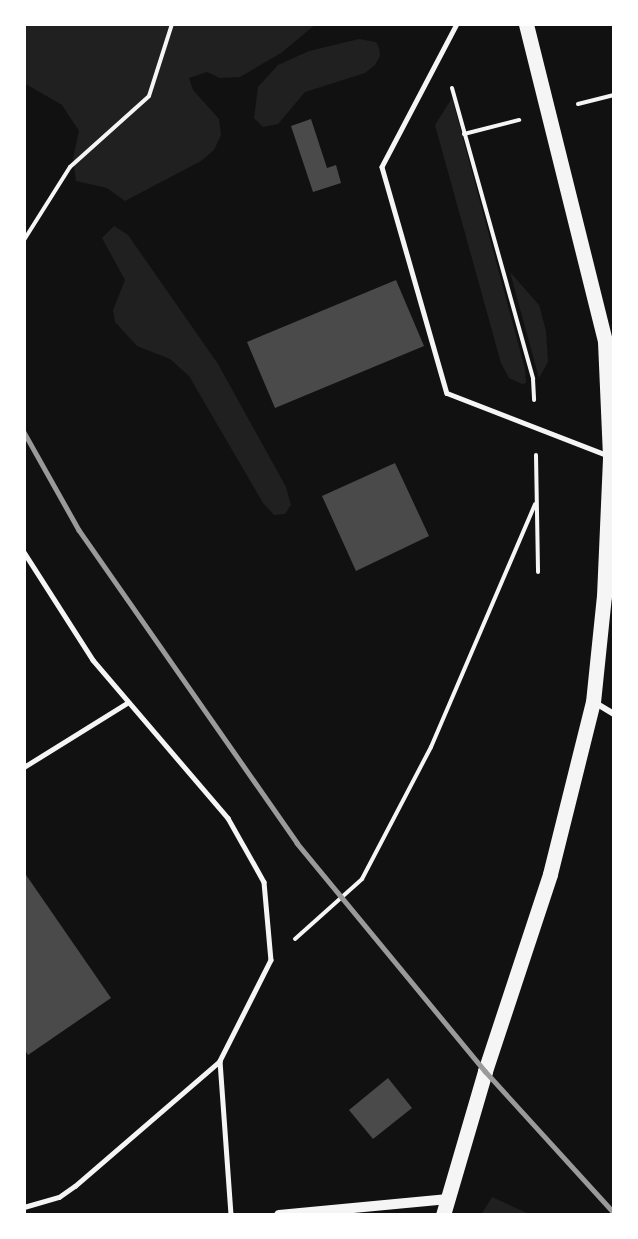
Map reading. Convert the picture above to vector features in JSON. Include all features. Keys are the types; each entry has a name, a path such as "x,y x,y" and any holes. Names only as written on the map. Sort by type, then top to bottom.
{"main road":[{"path":"443,1215 485,1071 550,874 593,702 604,596 611,398 605,341 597,298 526,24"}],"street":[{"path":"593,702 614,714"},
{"path":"279,1215 448,1199"}],"lane":[{"path":"457,24 382,168 447,393 610,456"},
{"path":"24,552 93,660 127,703 228,818 264,882 271,960 220,1061 59,1197 24,1207"},
{"path":"24,767 127,703"},
{"path":"220,1061 231,1215"}],"path":[{"path":"24,240 70,167 148,96 172,24"},
{"path":"442,53 533,379 538,572"},
{"path":"271,960 362,879 431,747 537,501"}],"shaded area":[{"path":"24,24 316,24 281,53 240,77 220,78 207,72 189,78 193,90 219,119 221,135 214,150 201,161 125,201 107,188 76,181 73,158 79,131 62,105 24,83"},
{"path":"359,39 376,42 379,48 380,56 375,65 365,73 305,92 278,124 263,127 254,118 258,87 278,65 309,51"},
{"path":"452,98 525,369 526,383 522,384 509,378 501,363 435,125"},
{"path":"114,226 128,235 218,364 286,487 291,505 285,514 274,515 263,503 189,376 170,359 137,346 115,322 113,310 125,280 102,238"},
{"path":"510,272 539,305 546,331 548,362 539,378"},
{"path":"492,1197 531,1215 481,1215"}],"building":[{"path":"311,119 327,168 336,165 341,183 313,192 291,126"},
{"path":"396,280 424,346 275,408 247,342"},
{"path":"395,463 429,536 356,571 322,496"},
{"path":"24,872 111,998 28,1055 24,1049"},
{"path":"388,1078 412,1108 373,1139 349,1110"}],"railway":[{"path":"24,432 79,530 297,843 485,1071 614,1213"}]}
